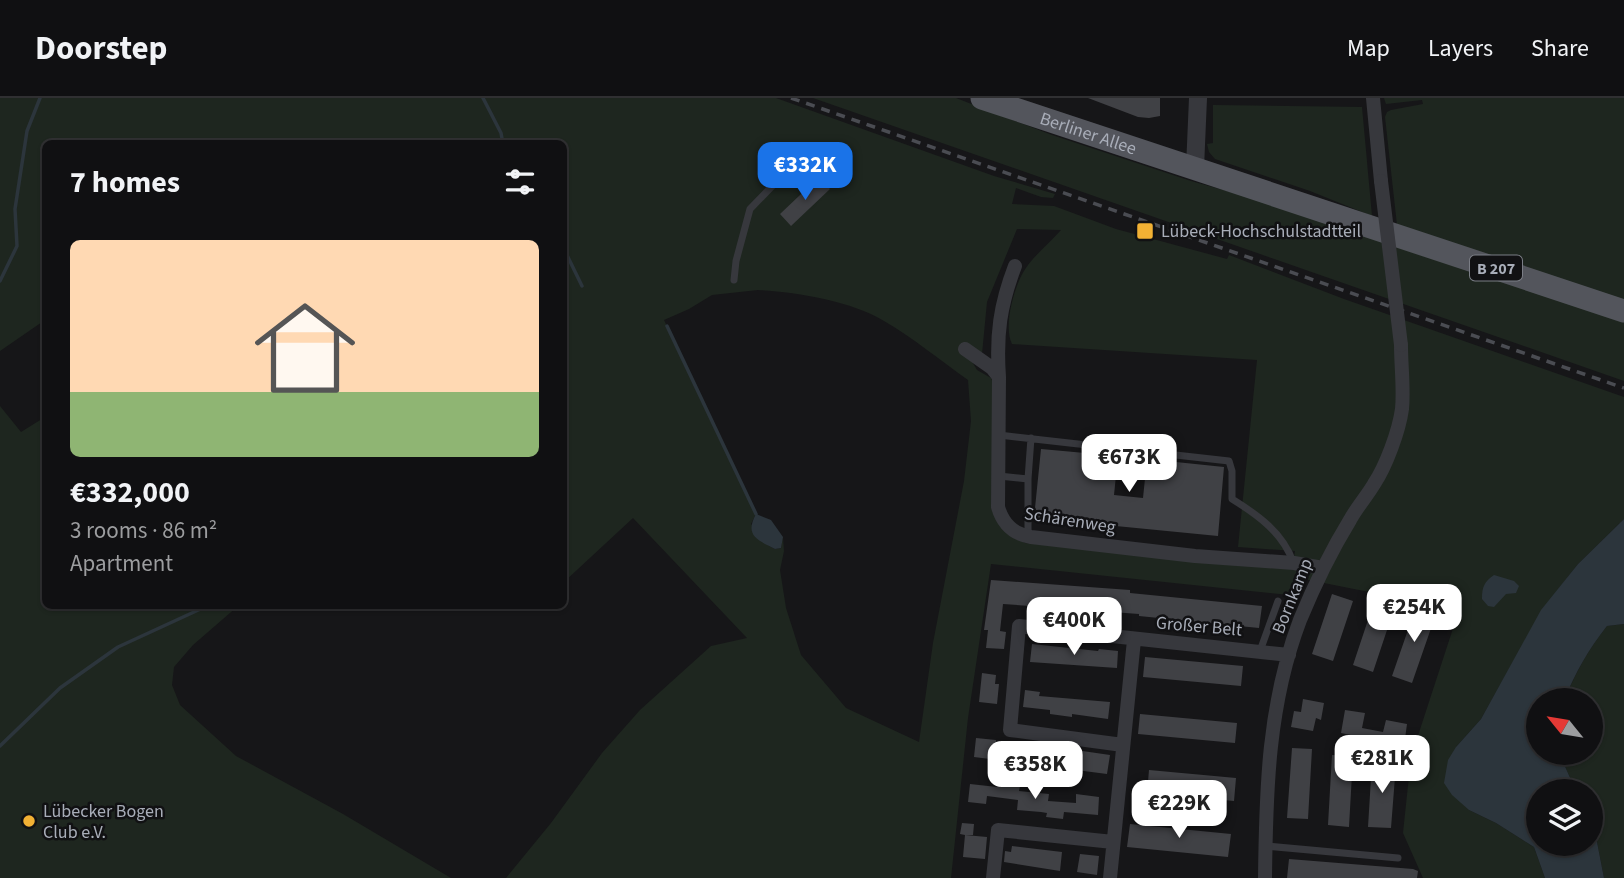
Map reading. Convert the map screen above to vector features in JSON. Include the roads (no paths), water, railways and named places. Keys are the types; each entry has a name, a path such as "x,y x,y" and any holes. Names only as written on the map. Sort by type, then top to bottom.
{"main road":[{"name":"Berliner Allee","path":"982,98 1055,124 1195,167"},
{"name":"B 207","path":"1195,167 1624,311"}],"street":[{"path":"1195,167 1198,98"},
{"name":"Bornkamp","path":"1265,878 1266,792 1270,751 1289,655 1300,621 1323,568 1350,519 1376,482 1402,409 1401,345 1374,104"},
{"name":"Schärenweg","path":"1014,266 1005,291 997,335 997,495 1001,517 1014,531 1028,537 1323,568"},
{"path":"965,349 992,368 999,377"},
{"path":"1124,745 1010,730 1019,626 1134,640"},
{"name":"Großer Belt","path":"1110,878 1134,640 1289,655"},
{"path":"993,878 998,831 1113,842"}],"lane":[{"path":"734,280 736,261 750,209 780,178"},
{"path":"999,435 1228,461 1232,471 1232,499 1266,523 1283,541 1294,563"},
{"path":"1028,537 1031,438"},
{"path":"998,476 1028,479"},
{"path":"1260,651 1278,601"},
{"path":"1266,846 1398,858"}],"waterway":[{"path":"0,281 17,246 15,209 27,131 40,98"},
{"path":"483,98 502,140"},
{"path":"567,255 582,286"},
{"path":"667,326 756,514"},
{"path":"0,746 60,688 118,647 200,609"}],"railway":[{"path":"791,98 1624,388"}],"place":[{"name":"Lübeck-Hochschulstadtteil","path":"1145,231"},
{"name":"Lübecker Bogen Club e.V.","path":"29,821"}]}
